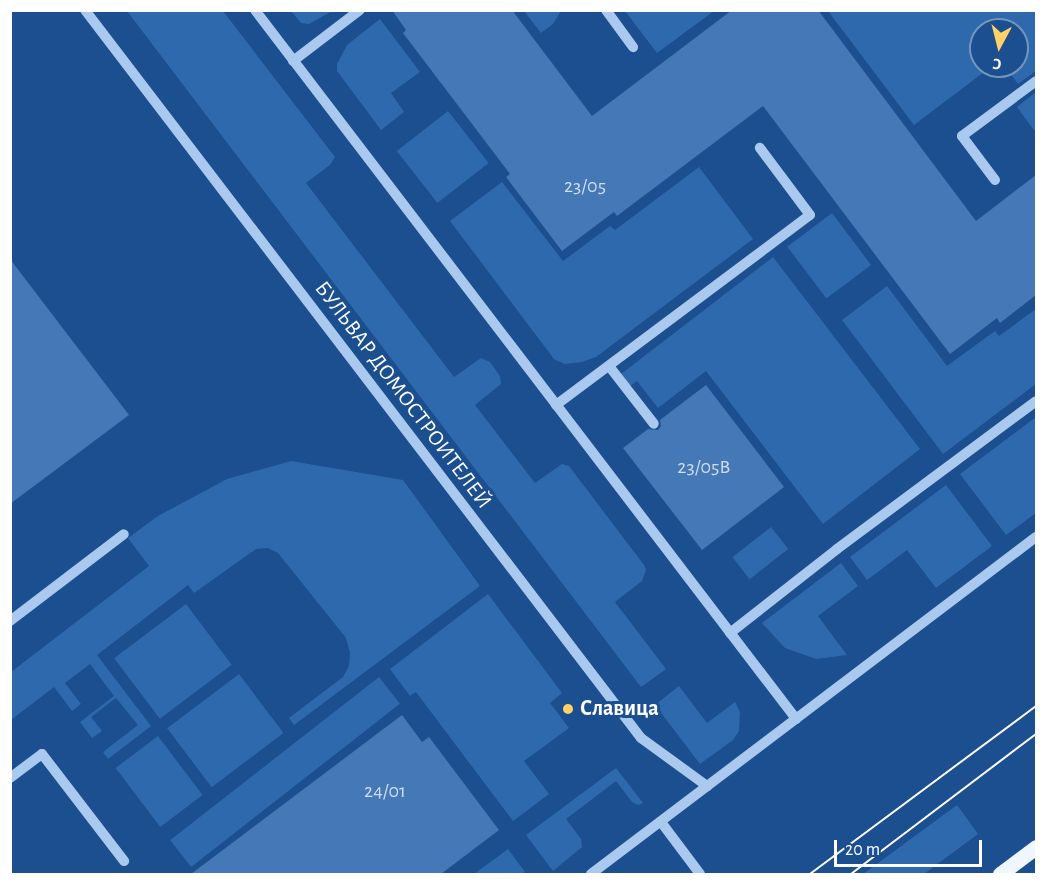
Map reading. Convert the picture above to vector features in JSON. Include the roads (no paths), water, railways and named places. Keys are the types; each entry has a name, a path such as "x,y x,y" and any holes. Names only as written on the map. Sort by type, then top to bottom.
{"main road":[{"path":"1000,874 1036,847"}],"street":[{"name":"БУЛЬВАР ДОМОСТРОИТЕЛЕЙ","path":"85,10 640,738 707,786"},
{"path":"255,10 796,719"},
{"path":"293,61 360,10"},
{"path":"606,10 633,47"},
{"path":"994,180 962,136 1036,81"},
{"path":"556,405 810,215 760,148"},
{"path":"609,366 654,424"},
{"path":"730,633 837,549 1036,401"},
{"path":"10,621 124,534"},
{"path":"591,874 1036,537"},
{"path":"10,778 42,754 124,861"},
{"path":"661,822 700,874"}],"tram line":[{"path":"810,874 1036,706"},
{"path":"851,874 1036,734"}],"place":[{"name":"Славица","path":"568,709"}]}
